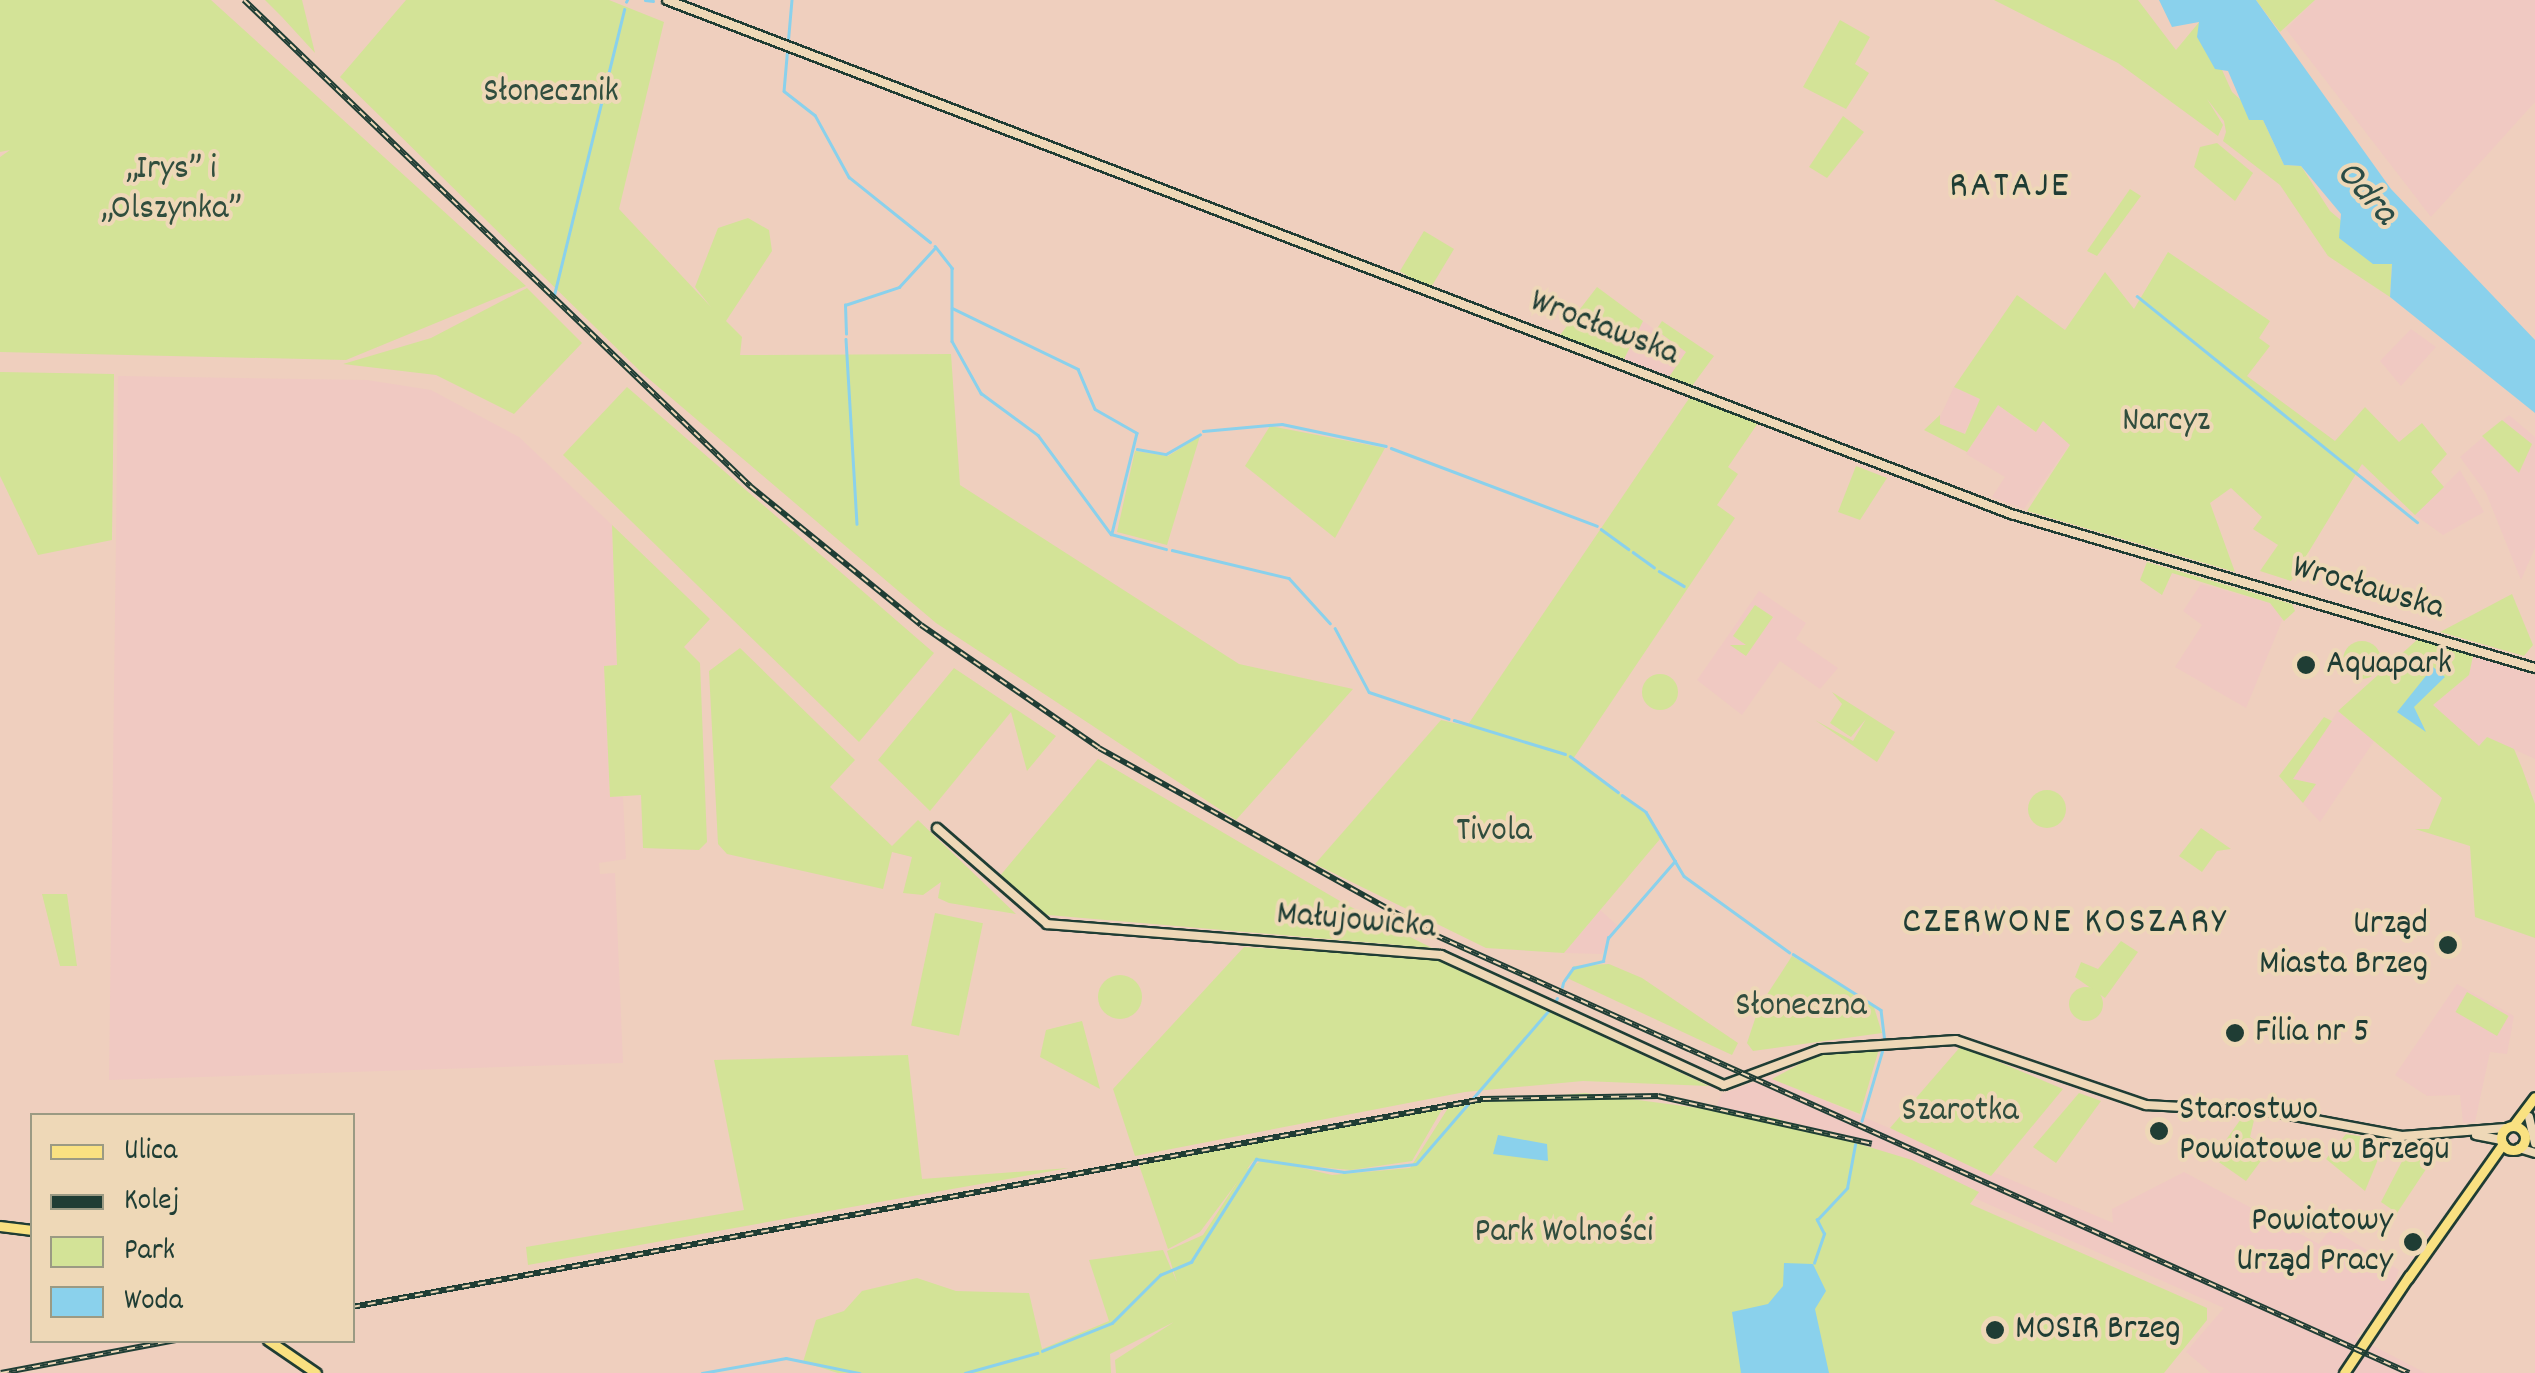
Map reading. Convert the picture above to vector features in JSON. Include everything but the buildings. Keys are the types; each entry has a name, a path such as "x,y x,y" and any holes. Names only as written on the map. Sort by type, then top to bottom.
{"main road":[{"path":"2347,1369 2408,1278 2509,1145 2510,1127 2535,1098"},
{"path":"2484,1180 2509,1145 2524,1134 2535,1106"},
{"path":"2510,1127 2524,1134"},
{"path":"3,1226 30,1232"},
{"path":"272,1343 316,1373"}],"street":[{"name":"Wrocławska","path":"667,0 2011,514 2535,668"},
{"name":"Małujowicka","path":"937,828 1047,924 1432,953 1720,1084 1820,1048 1885,1040 1982,1043 2075,1086 2146,1105 2274,1112 2402,1136 2462,1134"},
{"path":"2530,1117 2535,1144"},
{"path":"2462,1134 2510,1127"},
{"path":"2462,1134 2485,1136 2535,1152"},
{"path":"2524,1134 2535,1144"},
{"path":"2485,1136 2496,1146 2495,1163"}],"shaded area":[{"path":"2315,0 2535,0 2535,102 2431,217 2286,29"},
{"path":"1643,321 1686,352 1669,377 1624,359"},
{"path":"2411,329 2436,347 2401,386 2380,361"},
{"path":"118,376 367,380 431,390 519,437 612,525 617,665 604,666 610,797 623,797 626,859 599,863 600,874 615,873 623,1063 109,1080"},
{"path":"1954,387 1980,399 1963,436 1937,423"},
{"path":"1998,405 2035,432 2043,421 2070,444 2024,509 1992,497 2005,477 1966,454"},
{"path":"2509,415 2535,437 2535,548 2521,580 2486,493 2460,457"},
{"path":"2460,470 2484,512 2443,535 2415,515"},
{"path":"2201,584 2270,603 2284,616 2246,708 2175,667 2202,625 2183,611"},
{"path":"1759,591 1806,623 1796,639 1838,668 1820,689 1780,661 1742,715 1697,680"},
{"path":"2473,656 2535,676 2535,759 2487,737 2480,747 2433,705 2469,675"},
{"path":"2338,711 2374,741 2320,822 2287,786"},
{"path":"1600,910 1617,925 1602,954 1564,953"},
{"path":"2457,984 2514,1016 2507,1054 2490,1052 2475,1122 2463,1123 2460,1095 2427,1096 2395,1075"},
{"path":"1769,1077 2113,1223 2112,1209 2184,1172 2319,1244 2331,1228 2399,1270 2389,1299 2356,1337 2426,1373 2352,1373 2345,1363 2338,1373 2211,1373 2186,1352 2224,1308 1906,1168 1714,1112 1722,1094"}],"green space":[{"name":"„Irys” i „Olszynka”","path":"0,0 211,0 526,286 346,360 0,352 0,157 10,150 0,152"},
{"path":"265,0 302,0 315,53 282,17"},
{"name":"Słonecznik","path":"406,0 609,0 664,22 619,209 711,307 695,287 718,228 748,218 769,230 772,251 726,321 742,337 740,355 951,354 960,485 1239,664 1353,689 1236,820 936,623 642,373 340,77"},
{"path":"1994,0 2138,0 2176,50 2200,21 2232,92 2263,120 2284,165 2301,166 2330,211 2392,264 2390,297 2328,256 2280,185 2223,141 2224,121 2207,99 2223,125 2218,136 2118,63"},
{"path":"2256,0 2315,0 2280,32"},
{"path":"1840,20 1870,37 1855,64 1869,73 1846,109 1803,87"},
{"path":"1843,116 1864,132 1827,178 1809,167"},
{"path":"2217,143 2253,173 2235,201 2194,167 2200,147"},
{"path":"2130,189 2141,196 2097,256 2087,251"},
{"path":"1424,231 1454,249 1430,289 1400,271"},
{"name":"Narcyz","path":"2168,252 2270,321 2259,338 2270,346 2247,376 2335,441 2365,407 2399,442 2422,423 2447,454 2431,472 2444,487 2415,515 2362,464 2291,581 2260,571 2278,545 2253,529 2262,517 2231,488 2210,503 2235,572 2027,511 2070,445 2043,421 2036,432 1998,405 1967,452 1924,430 1940,415 1940,424 1965,434 1980,399 1954,387 2017,295 2065,330 2105,272 2134,309"},
{"path":"1597,287 1643,321 1624,359 1560,335"},
{"path":"527,288 582,343 514,414 436,375 343,364 431,338"},
{"path":"1662,321 1714,356 1692,386 1669,377 1686,352 1656,330"},
{"path":"0,372 114,374 112,540 38,555 0,476"},
{"path":"627,387 934,653 859,742 563,455"},
{"name":"Tivola","path":"1690,397 1758,423 1728,467 1738,474 1717,505 1735,518 1573,759 1646,813 1660,839 1564,953 1486,948 1315,864 1441,720 1467,726"},
{"path":"2502,420 2532,444 2519,473 2482,436"},
{"path":"1270,426 1385,448 1335,538 1245,466"},
{"path":"1200,436 1167,545 1117,532 1135,451 1168,456"},
{"path":"1856,466 1887,478 1860,520 1838,512"},
{"path":"612,525 710,619 684,647 700,663 707,842 699,850 643,848 641,795 610,797 604,666 617,665"},
{"path":"2147,562 2292,604 2295,611 2284,621 2270,603 2172,573 2162,595 2140,580"},
{"path":"2512,594 2533,645 2524,656 2440,632"},
{"path":"1755,605 1773,617 1746,656 1730,645 1746,645 1733,636"},
{"path":"2418,639 2473,656 2469,675 2433,705 2479,746 2487,737 2514,749 2522,768 2535,804 2535,938 2475,917 2470,846 2415,829 2429,829 2442,798 2338,711"},
{"path":"2362,641 2376,646 2381,660 2376,674 2362,679 2348,674 2343,660 2348,646"},
{"path":"740,648 855,760 830,787 892,846 918,820 1016,914 949,903 938,898 941,882 923,895 903,893 912,857 892,852 883,889 727,854 718,844 709,671"},
{"path":"954,668 1056,736 1027,771 1011,712 930,811 878,760"},
{"path":"1660,674 1673,679 1678,692 1673,705 1660,710 1647,705 1642,692 1647,679"},
{"path":"1832,692 1895,732 1877,762 1815,720 1853,741 1866,719 1851,737 1830,723 1842,704"},
{"path":"2324,717 2332,721 2293,779 2316,784 2303,803 2279,776"},
{"path":"1098,759 1345,904 1432,948 1036,914 999,877"},
{"path":"2047,790 2060,796 2066,809 2060,822 2047,828 2034,822 2028,809 2034,796"},
{"path":"2201,828 2231,849 2217,851 2202,872 2179,856"},
{"path":"42,894 67,894 77,966 60,966"},
{"path":"935,913 983,923 959,1036 911,1025"},
{"path":"2121,941 2138,952 2105,998 2075,977 2081,962 2098,969"},
{"path":"1244,947 1437,959 1709,1086 1583,1081 1465,1092 1135,1156 1113,1089"},
{"name":"Słoneczna","path":"1792,956 1873,1004 1882,1033 1753,1051 1747,1043 1759,1007"},
{"path":"1609,964 1642,978 1738,1043 1732,1055 1567,978 1574,966"},
{"path":"1120,975 1136,981 1142,997 1136,1013 1120,1019 1104,1013 1098,997 1104,981"},
{"path":"2086,987 2098,992 2103,1004 2098,1016 2086,1021 2074,1016 2069,1004 2074,992"},
{"path":"2467,992 2509,1016 2497,1036 2456,1012"},
{"path":"1082,1021 1100,1089 1040,1057 1046,1030"},
{"name":"Szarotka","path":"1961,1046 2063,1089 1991,1176 1890,1128"},
{"path":"1879,1049 1860,1114 1772,1079 1820,1053"},
{"path":"908,1055 922,1179 1069,1168 528,1265 526,1247 744,1210 714,1060"},
{"name":"Park Wolności","path":"1585,1093 1774,1118 1912,1160 1979,1192 1970,1204 2207,1308 2207,1320 2164,1373 1116,1373 1115,1360 1174,1322 1110,1354 1111,1373 838,1373 803,1362 816,1320 844,1311 862,1291 917,1278 956,1291 1029,1293 1042,1349 1109,1321 1089,1260 1163,1250 1177,1282 1167,1251 1203,1235 1245,1170 1265,1159 1332,1175 1410,1168 1450,1105"},
{"path":"2079,1093 2101,1101 2056,1163 2033,1147"},
{"path":"1444,1106 1412,1161 1351,1170 1253,1161 1200,1232 1168,1249 1139,1165"},
{"path":"2243,1116 2255,1116 2250,1137 2269,1150 2246,1181 2213,1158"},
{"path":"2346,1134 2386,1140 2365,1191 2326,1159"},
{"path":"2412,1142 2444,1142 2397,1213 2381,1202"}],"water":[{"name":"Odra","path":"2159,0 2256,0 2391,189 2535,340 2535,413 2390,297 2392,264 2373,264 2339,238 2341,214 2301,166 2284,165 2263,120 2249,120 2228,71 2215,69 2197,37 2199,22 2172,27"},
{"path":"2433,667 2445,677 2414,707 2426,732 2397,712"},
{"path":"1498,1135 1547,1144 1548,1161 1493,1154"},
{"path":"1784,1263 1813,1264 1826,1291 1815,1309 1829,1373 1741,1373 1732,1312 1768,1304 1783,1286"}],"waterway":[{"path":"645,0 653,1"},
{"path":"792,0 784,91 815,115 849,177 930,242"},
{"path":"554,295 624,9"},
{"path":"935,246 952,268 952,341 981,393 1038,435 1111,534 1166,549"},
{"path":"846,334 845,305 899,287 934,249"},
{"path":"2137,296 2417,522"},
{"path":"952,308 1078,369 1095,409 1137,433 1112,533"},
{"path":"846,339 857,524"},
{"path":"1203,431 1282,424 1386,446"},
{"path":"1137,449 1166,454 1200,434"},
{"path":"1391,448 1597,526"},
{"path":"1601,529 1629,549"},
{"path":"1172,550 1289,578 1330,623"},
{"path":"1633,552 1654,567"},
{"path":"1659,571 1684,586"},
{"path":"1335,628 1369,692 1449,719"},
{"path":"1454,720 1565,754"},
{"path":"1570,756 1618,792"},
{"path":"1622,795 1646,812 1684,876 1789,952"},
{"path":"1564,981 1573,968 1603,961 1608,938 1675,861"},
{"path":"1793,954 1881,1010 1885,1043 1862,1121"},
{"path":"1562,987 1563,983"},
{"path":"1555,1002 1557,998"},
{"path":"1417,1163 1550,1009"},
{"path":"1814,1263 1824,1234 1817,1220 1847,1188 1855,1145"},
{"path":"1042,1351 1112,1323 1160,1275 1191,1262 1256,1159 1344,1172 1416,1164"},
{"path":"965,1373 1037,1353"},
{"path":"702,1373 786,1358 859,1373"}],"railway":[{"path":"244,0 750,486 921,625 1099,748 1435,935 2409,1373"},
{"path":"355,1306 1483,1099 1658,1096 1872,1144"},
{"path":"1,1373 160,1343"}],"place":[{"name":"Aquapark","path":"2306,665"},
{"name":"Urząd Miasta Brzeg","path":"2448,945"},
{"name":"Filia nr 5","path":"2235,1033"},
{"name":"Starostwo Powiatowe w Brzegu","path":"2159,1131"},
{"name":"Powiatowy Urząd Pracy","path":"2413,1242"},
{"name":"MOSIR Brzeg","path":"1995,1330"}],"district":[{"name":"RATAJE","path":"2010,188"},
{"name":"CZERWONE KOSZARY","path":"2065,924"}]}
